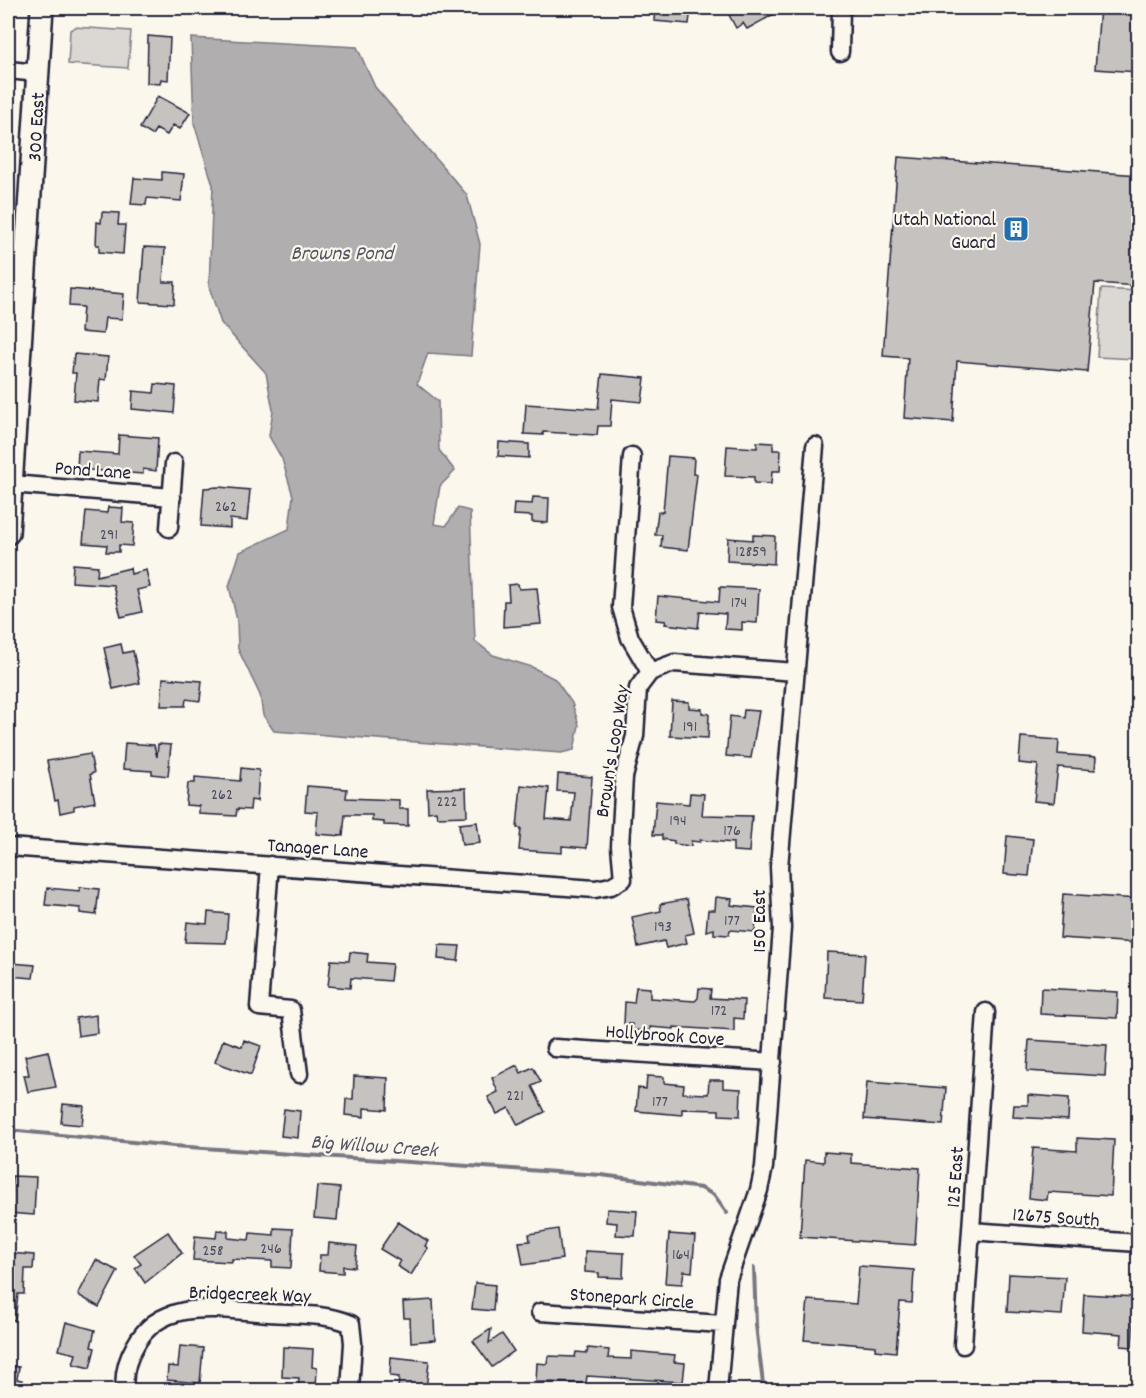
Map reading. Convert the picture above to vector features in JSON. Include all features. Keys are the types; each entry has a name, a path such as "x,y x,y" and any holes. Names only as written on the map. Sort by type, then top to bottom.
{"main road":[{"name":"300 East","path":"8,533 17,269 38,73 42,8"}],"street":[{"path":"840,52 841,8"},
{"path":"8,70 38,73"},
{"name":"150 East","path":"718,1390 722,1324 728,1279 764,1167 782,928 779,867 815,446"},
{"path":"632,456 621,607 630,638 650,672"},
{"path":"170,528 174,463"},
{"name":"Pond Lane","path":"10,484 172,497"},
{"name":"Brown's Loop Way","path":"623,879 620,846 624,777 635,736 638,688 650,672 674,663 796,672"},
{"name":"Tanager Lane","path":"8,847 595,889 611,886 623,879"},
{"path":"270,865 259,1007 291,1010 298,1074"},
{"name":"125 East","path":"963,1345 986,1012"},
{"name":"Hollybrook Cove","path":"555,1048 773,1062"},
{"name":"12675 South","path":"971,1232 1138,1243"},
{"name":"Bridgecreek Way","path":"125,1390 126,1369 137,1341 158,1320 180,1310 203,1309 329,1317 351,1323 353,1343 350,1390"},
{"name":"Stonepark Circle","path":"540,1312 722,1324"}],"shaded area":[{"path":"75,27 131,31 128,68 68,64 70,30"},
{"path":"1101,289 1138,291 1136,359 1097,357"}],"water":[{"name":"Browns Pond","path":"191,38 357,47 375,87 467,195 480,244 471,356 428,353 417,384 438,401 439,450 455,471 440,486 434,524 446,526 458,508 470,511 475,641 493,655 532,667 555,679 572,703 579,725 574,750 561,753 274,731 263,715 260,695 238,649 237,620 229,586 240,552 289,529 293,496 282,459 269,436 273,410 266,373 221,323 209,287 213,185 194,123"}],"building":[{"path":"655,8 691,8 689,24 654,21"},
{"path":"732,8 785,8 747,29 743,23 736,28 729,15 734,11"},
{"path":"1100,8 1138,8 1138,72 1095,69"},
{"path":"148,36 170,38 168,80 161,79 160,84 147,83"},
{"path":"158,96 190,113 180,129 173,125 167,135 156,129 152,135 140,128"},
{"name":"Utah National Guard","path":"898,157 1138,175 1138,286 1095,283 1087,372 957,361 953,422 904,418 908,358 883,356"},
{"path":"162,172 184,174 181,201 147,198 146,205 131,204 134,178 162,180"},
{"path":"102,212 119,213 118,225 125,225 123,254 99,252 99,245 96,245 97,222 101,223"},
{"path":"144,247 165,248 163,282 175,282 174,304 140,302"},
{"path":"70,289 124,294 122,319 105,318 103,334 81,332 83,307 69,306"},
{"path":"74,354 108,357 106,380 100,379 98,402 74,400 76,373 72,373"},
{"path":"602,374 645,378 642,402 612,399 610,426 598,426 597,435 543,432 543,435 524,434 526,404 598,409"},
{"path":"155,384 176,386 174,413 132,409 133,391 154,393"},
{"path":"119,435 158,438 156,471 143,469 143,474 77,469 78,451 118,454"},
{"path":"499,442 529,444 529,458 498,456"},
{"path":"757,442 773,443 773,450 781,450 780,471 772,471 771,484 754,483 754,477 725,476 727,446 757,448"},
{"path":"668,456 694,458 693,474 697,474 688,550 661,547 662,535 655,535 658,512 663,512"},
{"path":"204,488 250,490 247,521 230,519 230,528 201,526"},
{"path":"533,497 549,498 548,523 532,522 532,516 513,515 514,503 532,504"},
{"path":"108,507 123,508 122,522 134,523 132,546 119,545 119,552 106,552 107,545 83,543 86,511 107,513"},
{"path":"753,535 775,536 774,564 727,561 728,538 753,540"},
{"path":"73,564 98,566 97,576 130,568 131,574 146,570 150,587 137,590 142,612 121,617 113,585 72,582"},
{"path":"518,584 519,589 537,588 541,624 503,627 504,601 509,601 508,585"},
{"path":"720,587 759,589 757,623 742,622 742,630 725,629 726,614 700,612 698,628 665,624 666,621 656,620 658,596 719,602"},
{"path":"121,644 123,653 133,651 140,683 113,689 104,648"},
{"path":"163,678 202,681 200,701 186,699 185,706 161,706"},
{"path":"672,701 689,702 689,708 702,709 702,713 709,714 708,738 670,736"},
{"path":"744,710 759,711 751,758 726,756 730,716 743,718"},
{"path":"1021,737 1059,740 1058,754 1096,757 1095,770 1058,767 1054,803 1034,801 1038,765 1019,763"},
{"path":"125,743 154,745 157,757 158,744 171,745 168,776 152,774 152,771 123,769"},
{"path":"90,754 94,773 90,774 95,802 74,806 74,810 60,813 58,800 55,801 47,761"},
{"path":"241,768 259,770 257,801 251,800 250,810 237,809 236,816 199,814 199,806 186,805 188,783 195,783 195,777 240,781"},
{"path":"558,774 592,777 587,848 562,846 562,853 519,850 521,828 517,828 521,785 549,788 546,819 571,821 574,792 557,791"},
{"path":"307,786 347,789 346,798 399,800 399,809 408,809 408,826 384,825 384,822 372,821 372,815 345,815 343,836 316,834 318,812 305,811"},
{"path":"466,788 467,816 437,817 436,811 428,812 427,789"},
{"path":"690,793 704,794 702,815 752,816 749,852 733,851 733,843 700,840 700,842 691,841 691,846 674,844 674,841 662,839 662,835 653,835 656,801 689,804"},
{"path":"477,822 480,843 462,845 459,824"},
{"path":"1007,836 1033,839 1029,876 1004,874"},
{"path":"80,887 99,889 96,915 80,913 80,908 45,905 47,888 80,891"},
{"path":"1063,894 1138,899 1138,943 1060,938"},
{"path":"716,897 732,899 731,905 757,908 755,932 730,930 729,935 714,934 714,929 706,931 708,910 715,910"},
{"path":"687,899 694,933 685,935 687,943 666,948 664,941 638,947 632,917 661,911 660,904"},
{"path":"208,912 228,914 226,943 185,942 187,922 207,924"},
{"path":"439,945 460,946 458,961 438,959"},
{"path":"350,952 368,954 367,962 392,964 390,981 351,978 350,988 328,986 331,960 349,961"},
{"path":"827,952 865,954 862,1000 825,998"},
{"path":"11,963 35,965 33,978 9,976"},
{"path":"636,987 650,988 650,998 695,1001 698,998 699,988 711,989 710,998 744,1000 743,1019 734,1018 734,1031 674,1027 674,1029 650,1027 650,1031 632,1030 632,1024 624,1024 625,1002 634,1003"},
{"path":"1041,988 1118,992 1117,1018 1040,1014"},
{"path":"96,1015 97,1033 78,1036 76,1018"},
{"path":"223,1040 242,1047 244,1040 261,1046 251,1075 215,1062"},
{"path":"1029,1040 1107,1045 1105,1076 1027,1071"},
{"path":"48,1051 56,1087 28,1092 24,1075 29,1075 25,1056"},
{"path":"517,1065 521,1073 533,1067 541,1082 532,1086 545,1112 518,1125 509,1108 497,1114 488,1097 498,1092 492,1078"},
{"path":"354,1076 388,1078 387,1110 364,1108 364,1117 345,1115 346,1099 353,1099"},
{"path":"647,1076 664,1077 664,1083 684,1085 683,1093 708,1094 709,1080 723,1080 723,1088 741,1089 740,1116 719,1115 719,1110 682,1109 682,1115 636,1111 638,1088 646,1089"},
{"path":"867,1082 946,1088 943,1125 864,1119"},
{"path":"1028,1095 1069,1098 1068,1120 1013,1117 1014,1105 1028,1105"},
{"path":"63,1104 84,1106 82,1125 61,1123"},
{"path":"284,1109 300,1111 298,1138 281,1136"},
{"path":"1077,1138 1114,1140 1111,1196 1048,1192 1047,1200 1029,1198 1033,1148 1077,1151"},
{"path":"824,1152 851,1154 851,1163 920,1168 915,1245 800,1237 805,1160 824,1162"},
{"path":"12,1176 36,1177 34,1215 8,1213 8,1195 11,1195"},
{"path":"317,1186 340,1188 337,1220 314,1218"},
{"path":"607,1209 637,1211 635,1236 616,1235 617,1223 606,1222"},
{"path":"398,1222 428,1241 425,1246 428,1248 411,1275 397,1266 400,1261 380,1249"},
{"path":"274,1228 293,1229 291,1268 272,1267 272,1261 193,1260 195,1236 216,1238 217,1230 228,1231 228,1238 249,1240 250,1233 274,1235"},
{"path":"558,1229 562,1259 523,1265 519,1242 530,1241 529,1234"},
{"path":"168,1232 182,1253 145,1283 135,1268 141,1264 134,1255"},
{"path":"669,1234 695,1236 692,1272 684,1271 682,1284 665,1283"},
{"path":"329,1243 357,1246 355,1267 343,1266 343,1273 319,1271 320,1255 328,1255"},
{"path":"585,1251 624,1253 623,1278 599,1277 599,1273 585,1272"},
{"path":"8,1253 34,1255 33,1269 25,1269 24,1294 18,1294 15,1320 8,1320"},
{"path":"96,1260 118,1271 99,1307 78,1295"},
{"path":"859,1266 914,1270 912,1303 900,1302 896,1352 875,1350 876,1346 804,1340 808,1300 856,1304"},
{"path":"1009,1274 1065,1277 1062,1315 1007,1312"},
{"path":"475,1283 495,1285 493,1311 472,1309"},
{"path":"1084,1294 1135,1297 1132,1347 1121,1346 1122,1334 1082,1331"},
{"path":"433,1300 435,1340 411,1342 410,1318 404,1318 403,1302"},
{"path":"66,1322 95,1330 91,1347 95,1348 90,1368 73,1364 76,1354 59,1350"},
{"path":"491,1329 489,1343 502,1334 514,1351 492,1367 473,1341"},
{"path":"180,1346 203,1348 200,1383 167,1380 168,1366 178,1367"},
{"path":"283,1347 313,1349 312,1367 317,1368 316,1388 298,1387 299,1378 282,1377"},
{"path":"588,1348 609,1350 608,1358 631,1359 631,1351 675,1355 674,1362 685,1363 683,1382 587,1376 586,1383 536,1382 537,1363 547,1364 548,1356 575,1357 576,1352 587,1353"},
{"path":"391,1357 429,1361 426,1390 398,1390 399,1377 390,1376"},
{"path":"8,1366 19,1367 17,1379 22,1380 21,1390 8,1390"}],"waterway":[{"name":"Big Willow Creek","path":"8,1130 174,1146 601,1175 701,1188 714,1195 727,1213"},
{"name":"Big Willow Creek","path":"754,1268 756,1325 763,1384 768,1390"}],"place":[{"name":"Utah National Guard","path":"1016,229"}]}
